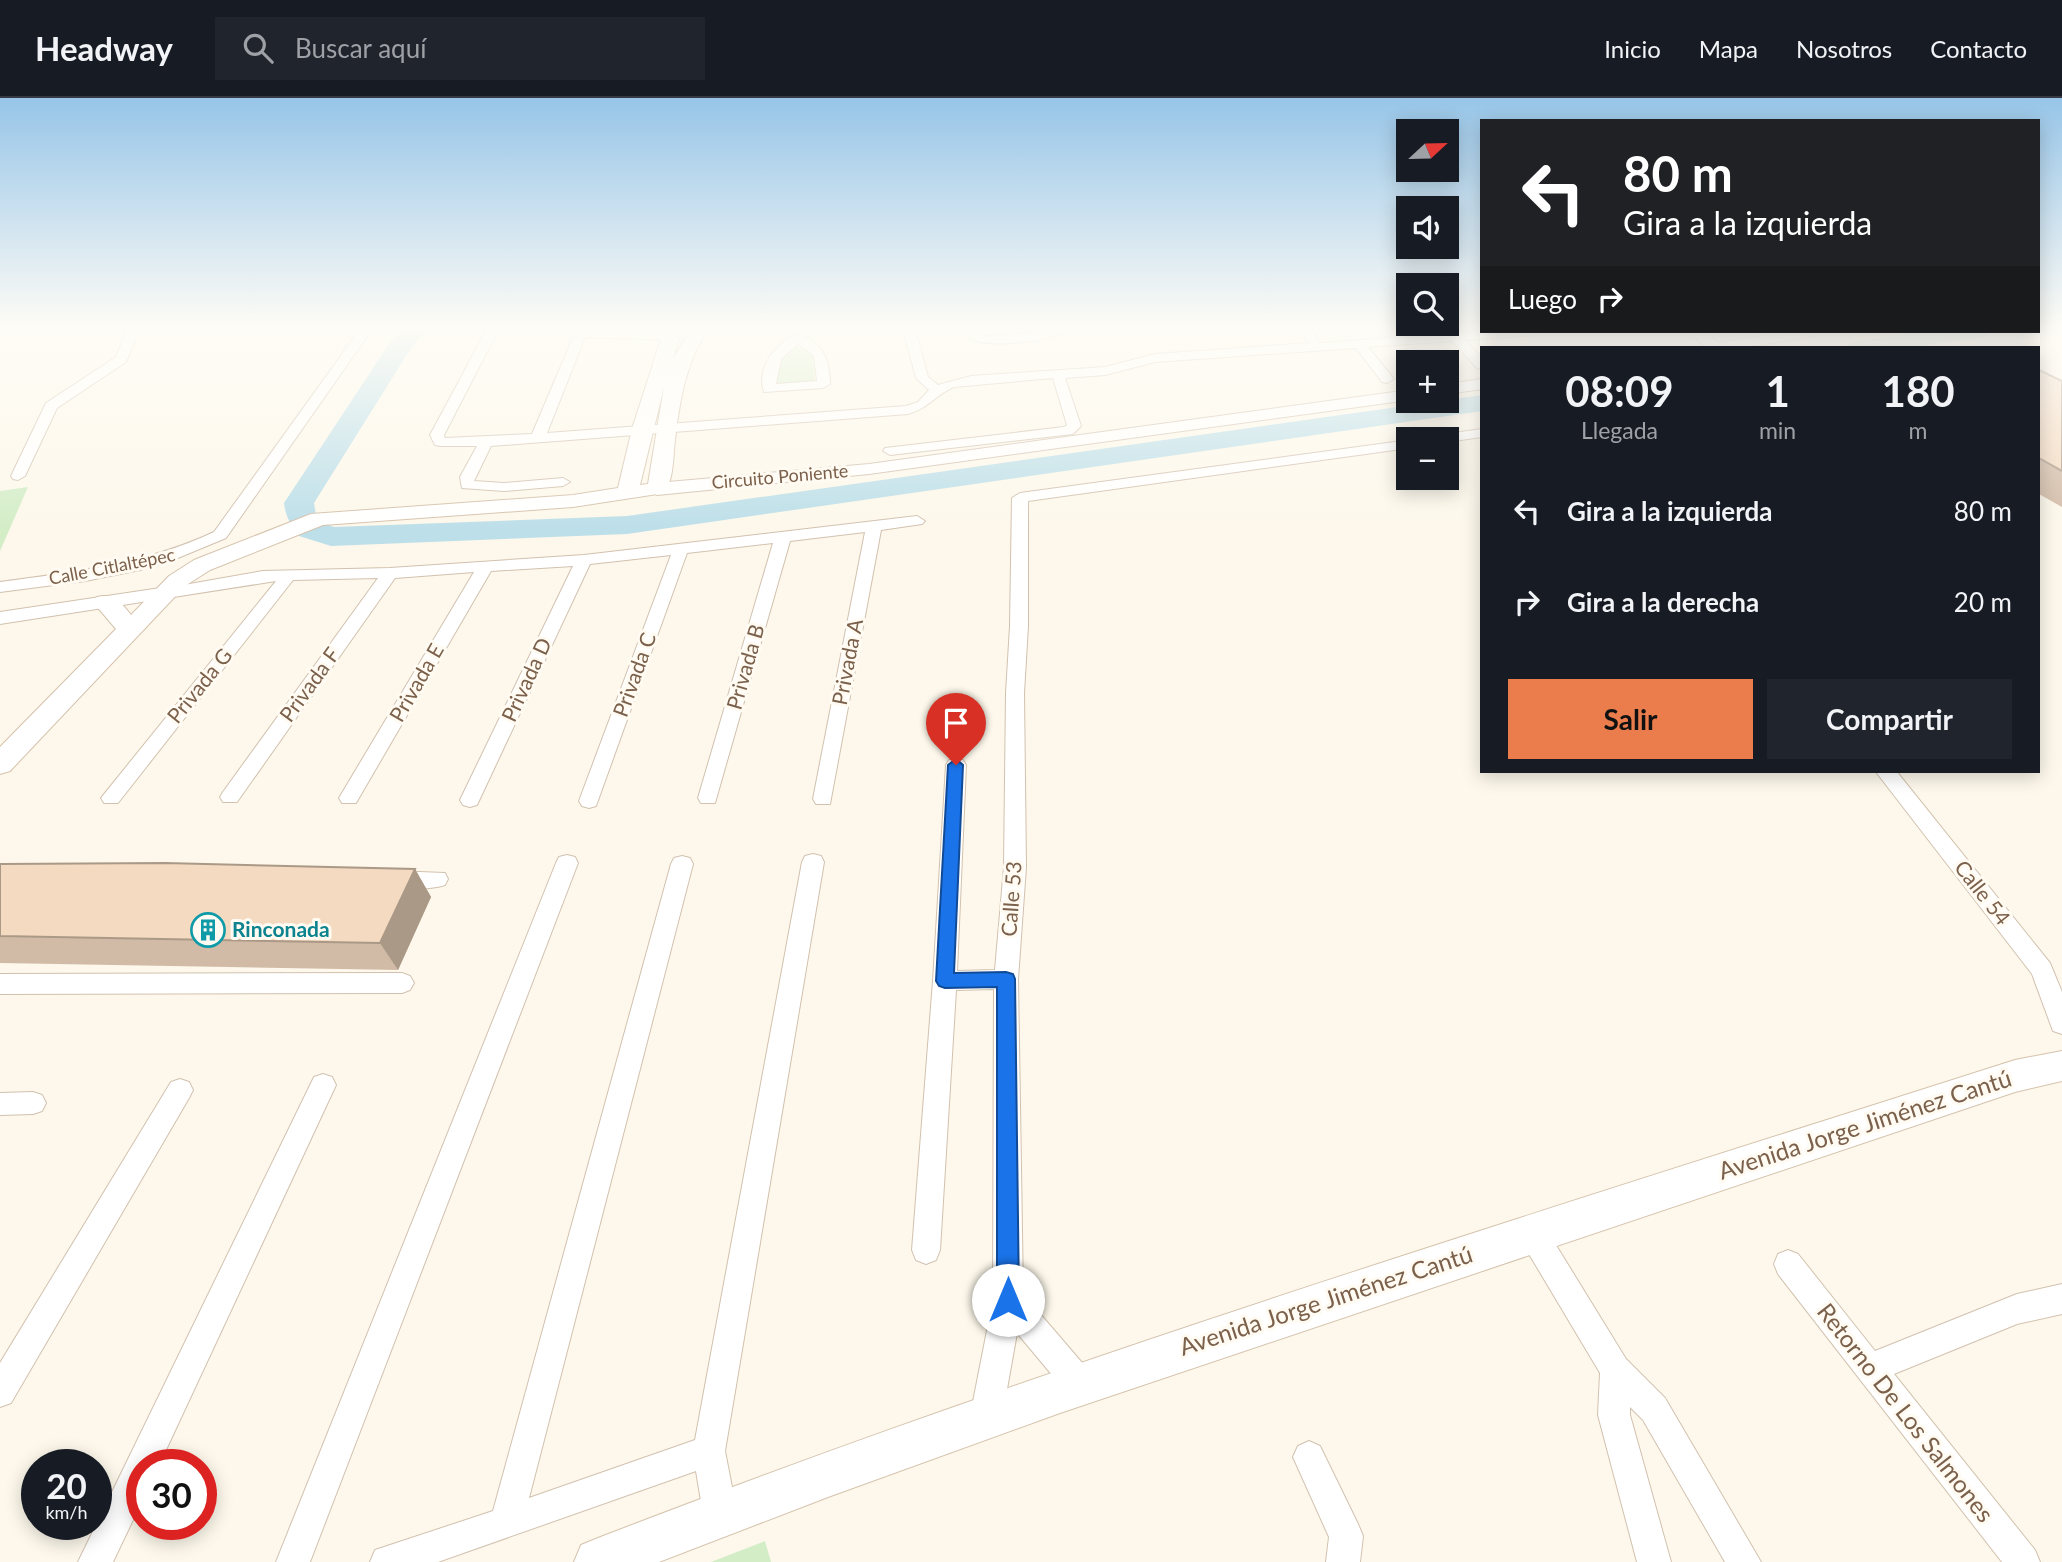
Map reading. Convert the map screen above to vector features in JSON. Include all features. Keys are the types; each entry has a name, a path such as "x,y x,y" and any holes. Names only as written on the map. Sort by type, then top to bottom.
{"main road":[{"path":"628,492 642,429 654,393"},
{"path":"657,489 666,427 674,393"},
{"name":"Circuito Poniente","path":"0,764 177,581 202,565 319,519 573,501 657,489"},
{"path":"105,602 130,631"},
{"name":"Avenida Jorge Jiménez Cantú","path":"598,1562 720,1513 1079,1383 1264,1320 2015,1076 2062,1066"}],"street":[{"path":"18,476 51,406 70,393"},
{"name":"Calle Citlaltépec","path":"0,587 151,563 191,550 220,536 321,393"},
{"path":"459,393 437,435 440,442 486,442 908,410 923,404 933,393"},
{"path":"538,437 556,393"},
{"path":"890,451 1068,432 1074,426 1064,393"},
{"name":"Circuito Poniente","path":"657,489 869,469 1396,397"},
{"path":"1459,436 1480,433"},
{"path":"486,442 467,477 467,485 504,487 563,482"},
{"name":"Calle 53","path":"986,1417 1008,1300 1006,979 1015,867 1015,693 1019,626 1020,498 1396,446"},
{"path":"0,618 167,593 234,579 390,573 584,560 917,521"},
{"name":"Privada A","path":"822,799 874,526"},
{"name":"Privada B","path":"708,798 783,537"},
{"name":"Privada C","path":"589,801 681,548"},
{"name":"Privada D","path":"470,800 584,560"},
{"name":"Privada E","path":"349,798 485,567"},
{"name":"Privada F","path":"230,797 390,573"},
{"name":"Privada G","path":"111,798 289,575"},
{"path":"926,1250 945,981 956,765"},
{"name":"Calle 54","path":"1887,773 2042,970 2062,1024"},
{"path":"720,1513 709,1451 813,862"},
{"path":"293,1562 567,863"},
{"path":"506,1523 682,864"},
{"path":"369,879 437,879"},
{"path":"945,981 1006,979"},
{"path":"0,984 402,983"},
{"path":"150,1449 323,1085"},
{"path":"0,1392 180,1090"},
{"path":"0,1104 33,1103"},
{"path":"1533,1234 1615,1370 1654,1409 1744,1562"},
{"name":"Retorno De Los Salmones","path":"1788,1264 2023,1562"},
{"path":"1870,1368 2017,1308 2062,1299"},
{"path":"1008,1300 1079,1383"},
{"path":"1615,1370 1614,1415 1654,1562"},
{"path":"387,1562 709,1451"},
{"path":"1309,1457 1346,1536 1343,1562"},
{"path":"95,1562 126,1498"}],"green space":[{"path":"28,487 0,551 0,491"},
{"path":"765,1541 771,1562 711,1562"}],"building":[{"path":"2040,393 2062,393 2062,471 2040,459"},
{"name":"Rinconada","path":"165,863 415,869 380,943 0,936 0,864"}],"waterway":[{"path":"302,520 299,503 369,393"},
{"path":"310,529 331,537 627,525 1480,403"}],"place":[{"name":"Rinconada","path":"208,930"}],"route":[{"path":"956,765 945,981 1006,979 1008,1300"}]}
